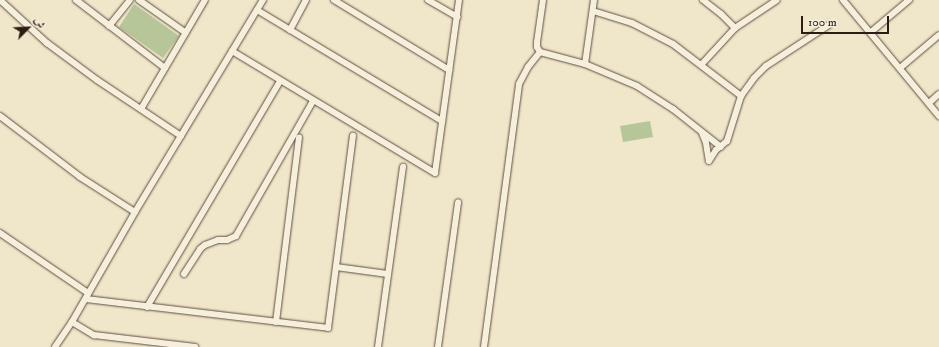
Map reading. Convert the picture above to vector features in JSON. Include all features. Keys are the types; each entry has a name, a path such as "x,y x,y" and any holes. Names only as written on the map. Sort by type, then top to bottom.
{"street":[{"path":"0,0 47,43 97,80 181,136"},
{"path":"76,0 165,68"},
{"path":"109,26 130,0"},
{"path":"139,0 186,33"},
{"path":"141,109 205,0"},
{"path":"55,347 72,322 135,212 263,0"},
{"path":"290,30 306,0"},
{"path":"334,0 449,70"},
{"path":"428,0 457,17"},
{"path":"232,51 435,173 459,0"},
{"path":"543,0 537,42 537,47 540,52 584,64 637,86 699,128 721,147"},
{"path":"584,64 594,0"},
{"path":"703,0 721,14 735,28"},
{"path":"701,65 735,28 777,0"},
{"path":"843,0 939,116"},
{"path":"871,32 909,0"},
{"path":"257,10 442,121"},
{"path":"593,11 617,17 673,44 741,96"},
{"path":"699,128 706,142 709,161 716,150 726,143 741,96 766,66 829,25"},
{"path":"900,68 939,35"},
{"path":"484,347 519,84 528,67 540,52"},
{"path":"146,307 280,81"},
{"path":"928,103 939,94"},
{"path":"184,274 200,249 205,245 218,240 228,240 236,236 313,101"},
{"path":"0,116 80,177 135,212"},
{"path":"0,233 87,296 146,307 328,328 353,136"},
{"path":"276,322 299,137"},
{"path":"378,347 403,167"},
{"path":"438,347 458,202"},
{"path":"336,267 388,274"},
{"path":"72,322 94,335 195,347"}],"green space":[{"path":"134,4 179,36 163,58 119,27"},
{"path":"650,121 653,137 623,142 620,126"}]}
